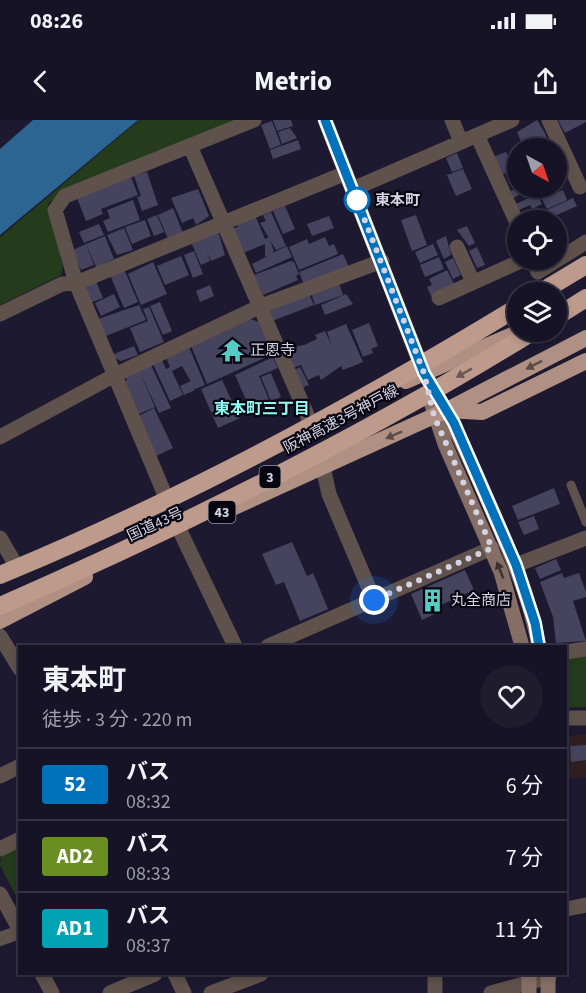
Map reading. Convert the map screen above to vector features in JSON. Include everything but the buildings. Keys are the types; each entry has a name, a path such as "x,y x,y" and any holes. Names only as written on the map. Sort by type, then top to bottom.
{"highway":[{"path":"558,282 586,265"},
{"path":"567,304 586,294"},
{"path":"567,310 586,301"},
{"name":"阪神高速3号神戸線","path":"6,573 139,513 315,423 507,313"},
{"name":"国道43号","path":"6,573 311,424 507,335"},
{"name":"国道43号","path":"0,621 180,531 441,413 586,338"},
{"name":"阪神高速3号神戸線","path":"0,606 175,527 362,429 516,342"},
{"path":"441,413 482,412 586,362"}],"main road":[{"path":"424,373 507,589 522,645"},
{"path":"441,413 516,565 535,623 539,645"},
{"path":"548,993 549,975"}],"street":[{"path":"165,495 76,283 55,210 65,196 254,120"},
{"path":"325,120 424,373"},
{"path":"452,120 461,142"},
{"path":"549,120 580,187"},
{"path":"353,189 504,122"},
{"path":"477,135 511,210"},
{"path":"190,146 311,424"},
{"path":"0,314 63,284 76,283 346,173"},
{"path":"567,254 586,242"},
{"path":"457,247 473,282"},
{"path":"0,437 115,375 261,306 382,261"},
{"path":"439,298 507,267"},
{"path":"323,467 329,494 374,600"},
{"path":"180,531 235,645"},
{"path":"0,538 6,573"},
{"path":"516,565 586,538"},
{"path":"270,645 492,548"},
{"path":"0,636 18,666"},
{"path":"567,652 586,650"},
{"path":"567,717 586,718"},
{"path":"0,776 18,767"},
{"path":"0,849 18,840"},
{"path":"0,894 18,927"},
{"path":"567,909 586,905"},
{"path":"0,939 18,932"},
{"path":"43,975 52,993"},
{"path":"110,993 153,975"},
{"path":"175,975 184,993"},
{"path":"211,993 258,975"},
{"path":"435,975 435,993"},
{"path":"490,993 529,983 549,975"}],"lane":[{"path":"571,485 586,522"}],"shaded area":[{"path":"586,734 586,777 568,779 567,736"}],"green space":[{"path":"139,120 237,120 65,190 48,204 63,267 61,275 0,305 0,237"},
{"path":"586,655 586,707 567,708 567,658"},
{"path":"18,846 18,900 0,865 1,854"}],"water":[{"path":"33,120 138,120 0,235 0,149"}],"bus line":[{"name":"52","path":"325,120 424,373 454,423 516,565 535,623 539,645"}],"place":[{"name":"東本町","path":"357,200"},
{"name":"正恩寺","path":"232,350"},
{"name":"丸全商店","path":"433,600"}],"district":[{"name":"東本町三丁目","path":"262,408"}],"route":[{"path":"357,200 424,373 434,416 492,548 374,600"}]}
